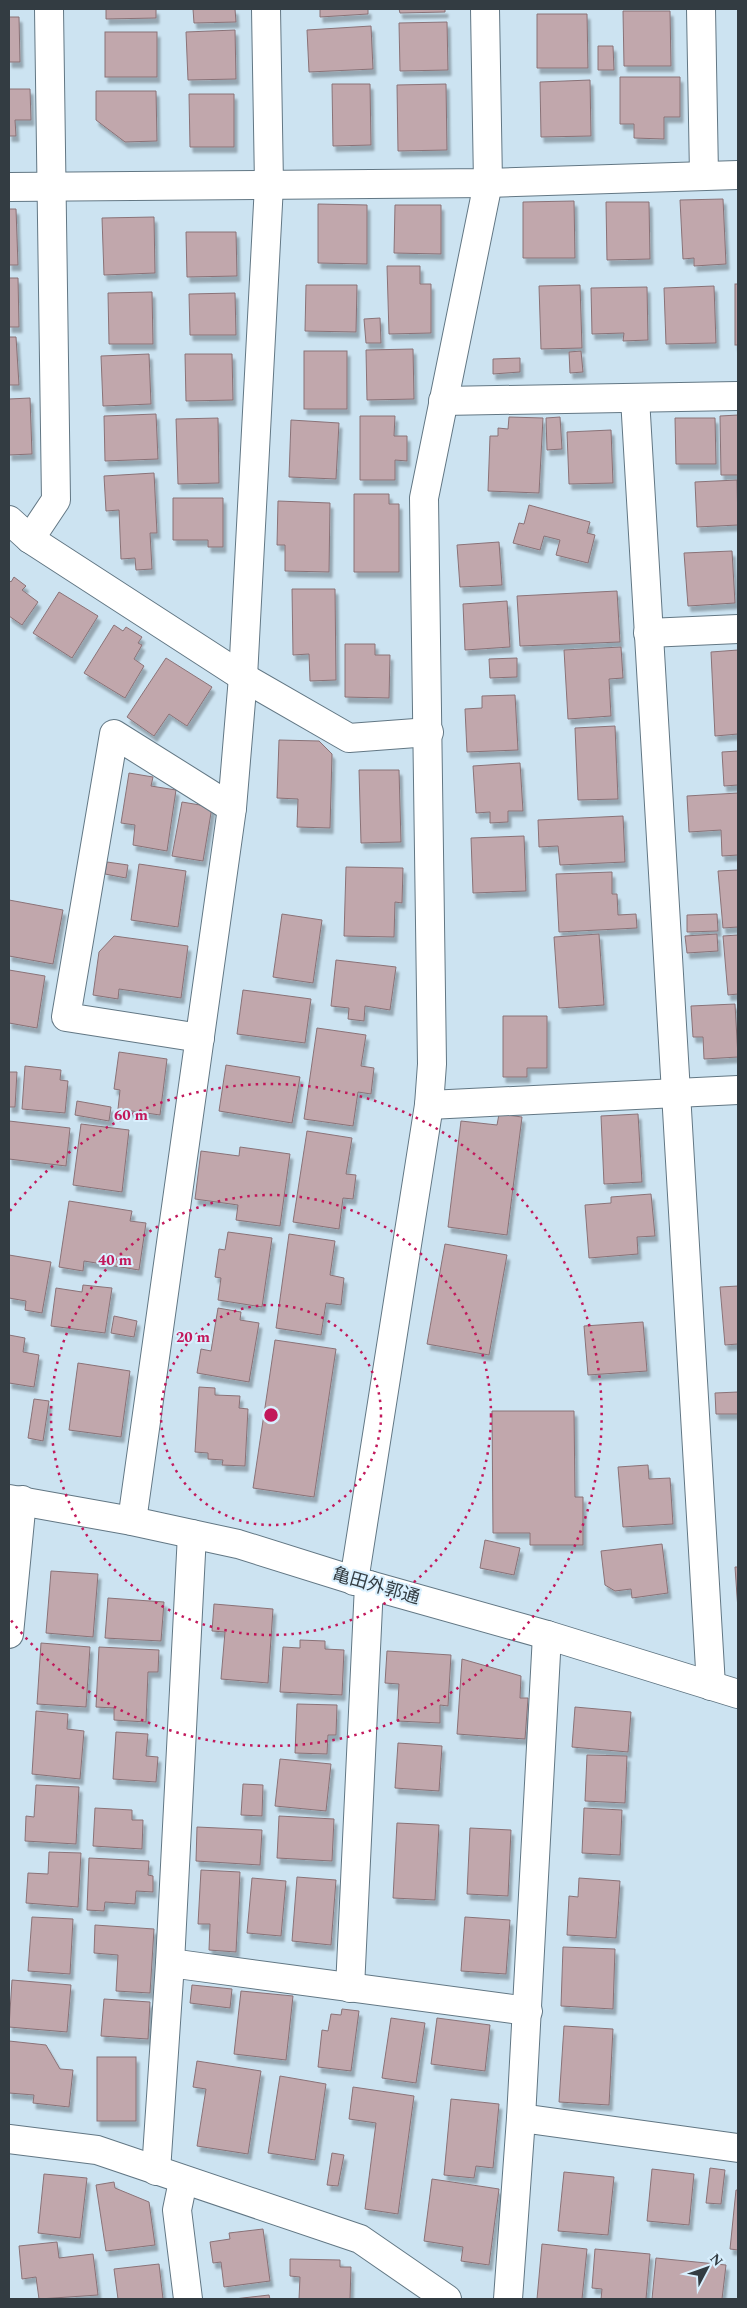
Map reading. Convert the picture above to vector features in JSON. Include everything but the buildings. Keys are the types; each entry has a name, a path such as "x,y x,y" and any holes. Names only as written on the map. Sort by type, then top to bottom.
{"street":[{"path":"30,539 56,500 49,9"},
{"path":"132,1521 232,808 243,677 269,185 266,9"},
{"path":"350,1988 362,1583 429,1105 432,1064 429,732 424,498 488,183 485,9"},
{"path":"701,9 704,175"},
{"path":"9,187 488,183 738,175"},
{"path":"444,401 738,396"},
{"path":"635,398 711,1686"},
{"path":"9,520 30,539 243,677 349,738 429,732"},
{"path":"648,633 738,629"},
{"path":"200,1038 66,1018 114,734 232,808"},
{"path":"429,1105 738,1090"},
{"path":"9,1634 15,1499"},
{"name":"亀田外郭通","path":"15,1499 132,1521 238,1544 362,1583 547,1636 738,1694"},
{"path":"156,2171 170,1963 192,1534"},
{"path":"508,2299 528,2011 547,1636"},
{"path":"170,1963 528,2011"},
{"path":"521,2118 738,2148"},
{"path":"9,2139 97,2150 183,2181 360,2239 447,2299"},
{"path":"183,2181 178,2210 188,2299"}]}
